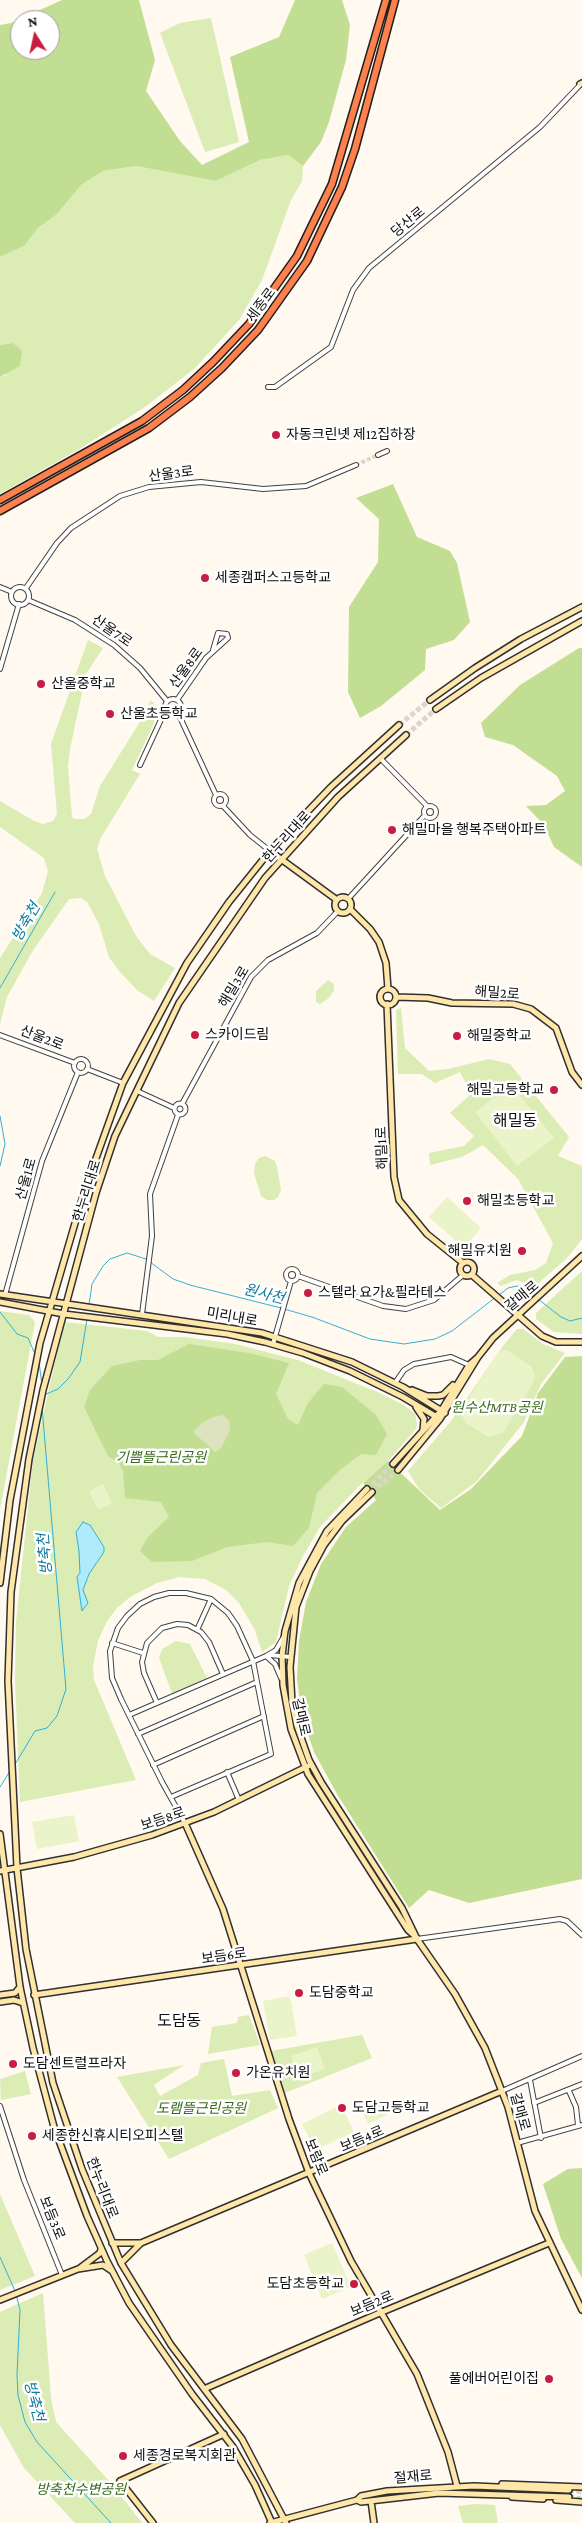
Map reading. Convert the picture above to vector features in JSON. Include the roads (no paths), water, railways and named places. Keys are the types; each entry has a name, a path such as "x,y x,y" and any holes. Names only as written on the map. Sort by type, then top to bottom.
{"highway":[{"name":"세종로","path":"0,500 142,421 207,368 254,318 297,256 332,184 386,0"},
{"name":"세종로","path":"0,511 149,428 222,368 263,323 307,261 342,187 355,149 395,0"}],"street":[{"name":"당산로","path":"268,387 275,386 331,348 353,290 369,268 540,126 581,83"},
{"path":"378,455 387,451"},
{"name":"산울3로","path":"26,588 57,543 71,528 120,496 149,487 201,482 263,490 306,486 356,465"},
{"path":"0,587 12,592"},
{"path":"0,668 19,604 28,600 29,593 26,588 17,587 12,592 12,600 19,604"},
{"name":"산울7로","path":"28,600 75,620 107,640 140,668 167,701"},
{"path":"430,700 475,668 521,639 582,607"},
{"path":"436,710 481,678 582,621"},
{"path":"218,633 227,634 228,638 226,641 213,650 218,633"},
{"name":"산울8로","path":"177,700 213,650"},
{"path":"140,765 165,711 164,705 167,701 177,700 182,707 178,713 172,715 165,711"},
{"path":"178,713 216,795"},
{"name":"한누리대로","path":"0,1583 7,1522 40,1343 85,1189 123,1083 186,963 229,902 270,851 358,760 399,725"},
{"name":"한누리대로","path":"285,2521 246,2445 154,2320 121,2262 65,2123 53,2083 26,1949 16,1869 10,1745 9,1638 11,1592 31,1450 53,1345 64,1314 96,1193 115,1136 179,1003 238,914 280,859 338,797 406,735"},
{"path":"380,758 427,806 434,807 436,813 430,818 424,816"},
{"path":"216,795 225,797 226,802 223,806"},
{"path":"216,795 213,800 214,804 223,806 250,835 337,900"},
{"path":"348,899 424,816 423,811 427,806"},
{"path":"337,900 344,897 348,899 351,905 350,909 370,929 379,942 386,963 388,989"},
{"path":"337,900 336,907 338,911 344,913 350,909"},
{"name":"해밀3로","path":"178,1115 185,1111 182,1104 251,977 268,960 317,933 338,911"},
{"path":"388,989 394,991 396,997 394,1002 386,1004 381,997 382,992 388,989"},
{"name":"해밀2로","path":"396,997 428,998 452,1003 512,1004 531,1009 556,1028 572,1072 582,1085"},
{"name":"해밀1로","path":"386,1004 394,1177 398,1200 427,1234 463,1263"},
{"name":"산울2로","path":"0,1035 19,1040 74,1063"},
{"path":"79,1059 84,1060 87,1063 87,1069 84,1072 78,1072 74,1068 74,1063 79,1059"},
{"path":"87,1069 123,1083"},
{"name":"산울1로","path":"2,1294 42,1161 78,1072"},
{"path":"137,1091 174,1108 178,1115 150,1194 151,1249 142,1314"},
{"path":"174,1108 178,1104 182,1104"},
{"name":"갈매로","path":"393,1464 443,1412 478,1357 493,1338 582,1256"},
{"path":"463,1275 460,1269 463,1263 468,1262 473,1264 475,1268 472,1274"},
{"path":"273,1344 290,1281 286,1275 290,1269 295,1269 298,1276 383,1306 406,1309 434,1300 463,1275 472,1274 542,1336 556,1342 582,1342"},
{"path":"290,1281 296,1280 298,1276"},
{"name":"미리내로","path":"2,1294 79,1307 243,1329 275,1337 334,1355 395,1383 443,1412"},
{"name":"미리내로","path":"2,1302 64,1314 227,1334 273,1344 330,1363 403,1397 438,1417"},
{"path":"395,1383 404,1370 414,1364 451,1357 468,1365"},
{"name":"갈매로","path":"443,1412 468,1365 478,1357"},
{"path":"402,1387 428,1396 438,1396 443,1395 460,1379"},
{"path":"403,1397 420,1410 424,1419 424,1428 415,1440"},
{"name":"갈매로","path":"398,1470 438,1417"},
{"name":"갈매로","path":"417,1939 413,1927 311,1764 301,1739 292,1703 290,1657 296,1607 310,1571 333,1533 369,1491 338,1518 319,1543 299,1583 285,1634 282,1656 283,1682 291,1729 305,1767 315,1787 408,1930 417,1939 455,1994 478,2035 502,2091 535,2211 549,2243 581,2301 582,2310"},
{"path":"171,1797 271,1754 253,1661 237,1626 228,1613 211,1599 186,1593 154,1597 140,1604 127,1616 110,1651 112,1678 138,1734 154,1765 171,1797 185,1823"},
{"path":"197,1630 211,1599"},
{"path":"158,1703 144,1673 143,1653 152,1636 164,1628 177,1624 188,1625 197,1630 209,1642 223,1674"},
{"path":"129,1715 266,1656 276,1650 285,1634"},
{"path":"112,1644 143,1653"},
{"path":"266,1656 290,1657"},
{"path":"266,1656 274,1664 283,1682"},
{"path":"138,1734 257,1682"},
{"path":"154,1765 264,1716"},
{"name":"보듬8로","path":"2,1870 16,1869 74,1857 152,1835 239,1800 311,1764"},
{"path":"227,1772 239,1800"},
{"name":"보람로","path":"185,1823 223,1909 242,1965 269,2057 309,2173 336,2232 417,2374 446,2444 457,2486"},
{"name":"한누리대로","path":"0,1834 2,1870 23,2003 54,2127 101,2247 143,2326 224,2434 255,2485 271,2523"},
{"path":"417,1939 560,1919 572,1925 582,1935"},
{"name":"보듬6로","path":"34,1995 417,1939"},
{"path":"0,1996 15,1993 20,1987"},
{"path":"0,2002 14,2000 23,2003"},
{"name":"보듬4로","path":"140,2243 530,2080 582,2056"},
{"path":"530,2080 541,2138"},
{"path":"534,2103 569,2091 582,2084"},
{"path":"517,2143 541,2138 580,2125 576,2107 569,2091"},
{"name":"보듬3로","path":"0,2106 24,2180 62,2275"},
{"path":"112,2243 140,2243"},
{"path":"121,2262 140,2243"},
{"name":"보듬2로","path":"204,2389 382,2312 549,2243"},
{"path":"78,2269 100,2254 101,2247"},
{"path":"2,2299 78,2269 103,2266 113,2272"},
{"path":"152,2523 120,2481 224,2434"},
{"name":"절재로","path":"474,2486 518,2483 582,2487"},
{"name":"절재로","path":"271,2523 285,2521 357,2500 361,2496 387,2491 457,2486 569,2490"},
{"name":"절재로","path":"357,2500 361,2502 439,2494 474,2493 569,2497"},
{"name":"절재로","path":"474,2493 582,2502"},
{"path":"372,2501 374,2523"}],"water":[{"path":"83,1522 90,1525 104,1547 104,1552 89,1574 83,1590 88,1603 82,1611 77,1577 80,1573 76,1532"}],"waterway":[{"name":"방축천","path":"0,988 55,892"},
{"name":"방축천","path":"0,1116 5,1144 0,1166"},
{"name":"원사천","path":"89,1305 92,1284 103,1266 110,1259 127,1253 146,1259 173,1279 281,1308"},
{"name":"원사천","path":"499,1295 508,1288 517,1286 525,1288 535,1296"},
{"name":"원사천","path":"284,1309 312,1317 370,1339 404,1344 435,1339 452,1331 496,1297"},
{"name":"원사천","path":"538,1299 561,1317 570,1321 582,1318"},
{"name":"방축천","path":"0,1312 17,1334 28,1338 35,1354"},
{"name":"원사천","path":"44,1395 58,1389 80,1362 87,1319"},
{"name":"방축천","path":"39,1362 42,1385"},
{"name":"방축천","path":"14,1766 35,1731 47,1728 57,1716 66,1689 42,1407"},
{"name":"방축천","path":"0,1787 10,1771"},
{"name":"방축천","path":"0,2257 15,2291"},
{"name":"방축천","path":"16,2294 20,2310 18,2395 25,2422 37,2442 111,2523"}],"tunnel":[{"path":"356,465 378,455"},
{"path":"399,725 430,700"},
{"path":"406,735 436,709"},
{"path":"367,1489 393,1464"},
{"path":"372,1492 398,1470"},
{"path":"569,2490 582,2492"},
{"path":"569,2497 582,2499"}],"place":[{"name":"자동크린넷 제12집하장","path":"276,435"},
{"name":"세종캠퍼스고등학교","path":"205,578"},
{"name":"산울중학교","path":"41,684"},
{"name":"산울초등학교","path":"110,714"},
{"name":"해밀마을 행복주택아파트","path":"392,830"},
{"name":"스카이드림","path":"195,1035"},
{"name":"해밀중학교","path":"457,1036"},
{"name":"해밀고등학교","path":"554,1090"},
{"name":"해밀초등학교","path":"467,1201"},
{"name":"해밀유치원","path":"522,1251"},
{"name":"스텔라 요가&필라테스","path":"308,1293"},
{"name":"도담중학교","path":"299,1993"},
{"name":"도담센트럴프라자","path":"13,2064"},
{"name":"가온유치원","path":"236,2073"},
{"name":"도담고등학교","path":"342,2108"},
{"name":"세종한신휴시티오피스텔","path":"32,2136"},
{"name":"도담초등학교","path":"354,2284"},
{"name":"풀에버어린이집","path":"549,2379"},
{"name":"세종경로복지회관","path":"123,2456"}],"district":[{"name":"해밀동","path":"515,1121"},
{"name":"도담동","path":"179,2021"}],"park label":[{"name":"원수산MTB공원","path":"497,1408"},
{"name":"기쁨뜰근린공원","path":"161,1458"},
{"name":"도램뜰근린공원","path":"201,2109"},
{"name":"방축천수변공원","path":"81,2490"}]}
